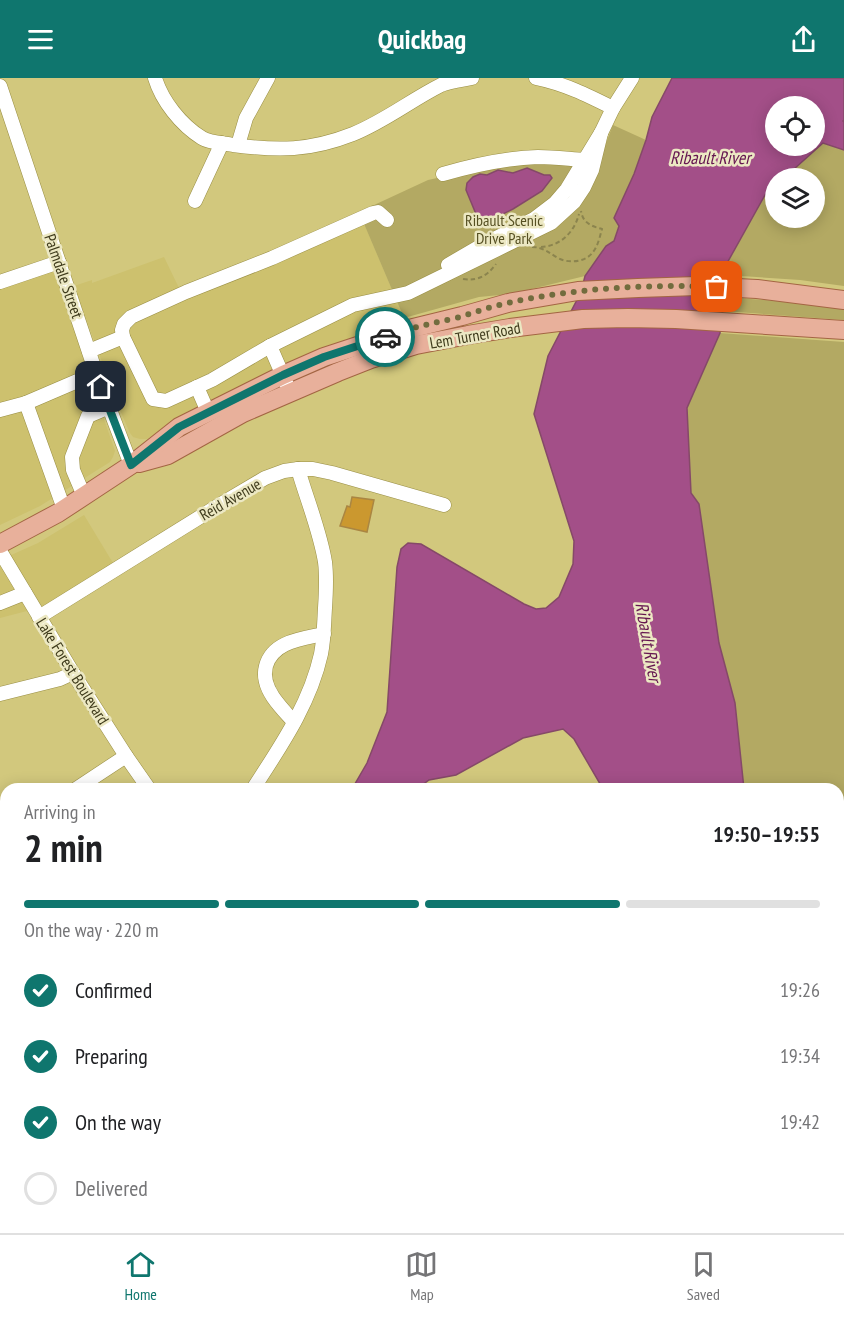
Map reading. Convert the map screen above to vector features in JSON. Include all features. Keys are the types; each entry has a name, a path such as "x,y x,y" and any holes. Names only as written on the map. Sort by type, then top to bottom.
{"main road":[{"name":"Lem Turner Road","path":"131,465 168,455 243,413 324,357 409,329 508,303 578,291 697,286 756,289 844,300"},
{"name":"Lem Turner Road","path":"0,544 64,509 131,465 179,427 212,410 286,384 416,345 510,328 583,320 628,318 697,320 844,330"}],"street":[{"path":"155,78 169,105 185,125 203,139 283,149 308,148 355,134 443,81 472,78"},
{"path":"238,145 246,118 268,78"},
{"path":"536,78 557,82 575,89 613,108"},
{"path":"384,299 540,215 555,203 567,189 585,160 632,78"},
{"name":"Palmdale Street","path":"0,86 96,373 131,465"},
{"path":"387,220 378,212 373,213 131,317 124,324 123,337 153,399 166,401 353,305 408,293 551,224 574,202 584,187 592,170 601,133"},
{"path":"195,201 222,143"},
{"path":"443,174 474,165 511,159 539,157 585,160"},
{"path":"0,282 59,262"},
{"path":"89,351 123,337"},
{"path":"270,346 286,384"},
{"path":"0,410 26,403 96,373"},
{"path":"201,385 212,410"},
{"path":"26,403 64,509"},
{"path":"84,496 73,470 72,457 88,416 109,407"},
{"name":"Reid Avenue","path":"39,617 206,513 265,478 284,471 314,469 444,505"},
{"path":"257,783 294,722 308,694 316,673 324,634 325,563 298,470"},
{"name":"Lake Forest Boulevard","path":"0,551 73,673 145,783"},
{"path":"0,603 25,593"},
{"path":"294,722 273,697 266,683 265,670 269,658 277,648 292,641 324,634"},
{"path":"0,694 60,679 73,673"},
{"path":"85,783 126,756"}],"path":[{"path":"536,247 549,246 567,236 575,226 580,209"}],"shaded area":[{"path":"359,212 404,318 225,393 147,439 133,437 119,408 74,286 92,280 92,283 164,257 180,290"},
{"path":"56,270 115,451 110,462 40,506 0,525 0,289"},
{"path":"84,515 113,563 46,606 0,618 0,560 38,543"}],"green space":[{"name":"Ribault Scenic Drive Park","path":"613,125 646,140 614,241 606,246 585,276 511,294 479,297 404,318 359,212 428,180 487,167 526,162 567,164 594,174"},
{"path":"825,144 844,150 844,286 800,280 726,275 726,265 765,195 765,228 825,228 825,168 795,168 809,156 825,156"},
{"path":"724,297 844,309 844,320 723,311"},
{"path":"720,333 844,342 844,783 743,783 735,703 719,643 699,504 691,493 687,408"}],"water":[{"name":"Ribault River","path":"672,78 844,78 844,150 825,144 825,96 765,96 765,156 809,156 795,168 765,168 765,195 726,265 720,333 687,408 691,493 699,504 719,643 735,703 743,783 600,783 574,739 563,729 523,738 456,775 429,780 425,783 355,783 367,763 387,712 397,567 401,549 408,543 421,544 536,609 546,608 559,597 573,564 574,541 534,414 548,356 581,292 585,276 606,246 614,241 619,226 614,218 634,174 652,117"},
{"path":"527,168 550,175 552,178 542,191 489,221 481,219 476,214 466,190 467,183 473,177 480,174 487,175 498,170 513,173"}],"building":[{"path":"352,497 374,500 367,532 340,526 347,506 350,507"}],"way so far":[{"path":"385,337 508,303 578,291 717,287"}],"route":[{"path":"101,387 131,465 179,427 324,357 385,337"}]}
